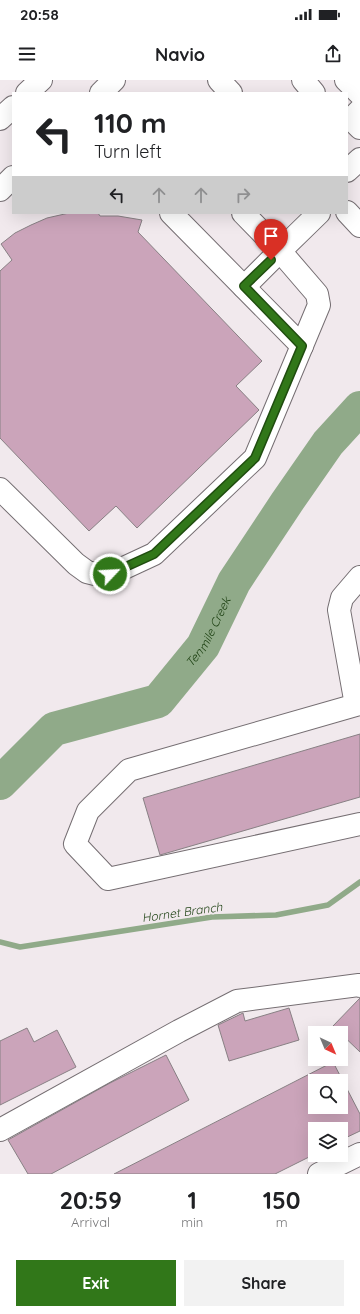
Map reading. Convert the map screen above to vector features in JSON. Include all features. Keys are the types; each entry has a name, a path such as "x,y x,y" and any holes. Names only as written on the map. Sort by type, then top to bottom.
{"street":[{"path":"28,92 40,80"},
{"path":"102,92 114,80 126,92"},
{"path":"219,80 230,92"},
{"path":"303,80 313,92"},
{"path":"346,80 360,94"},
{"path":"0,119 12,108"},
{"path":"360,110 351,119 360,128"},
{"path":"348,170 360,159"},
{"path":"0,190 12,178"},
{"path":"348,213 360,226"},
{"path":"172,214 302,346"},
{"path":"0,489 76,564 87,572 95,574 110,574 154,554 255,458 320,305 317,294 280,251 244,214"},
{"path":"244,286 318,214"},
{"path":"360,576 342,598 339,610 358,705 129,770 88,811 75,844 108,878 360,824"},
{"path":"0,1130 179,1031 237,1001 360,986"},
{"path":"319,1174 360,1154"}],"building":[{"path":"65,214 99,214 100,216 118,216 142,220 138,232 262,361 236,386 259,410 137,528 116,506 89,531 0,438 0,271 12,260 1,244 15,233 47,218"},
{"path":"360,734 360,797 160,855 143,798"},
{"path":"360,998 360,1052 348,1040 348,1026 333,1026"},
{"path":"289,1008 299,1040 229,1061 218,1025 243,1013 245,1021"},
{"path":"27,1028 34,1042 57,1030 76,1067 0,1105 0,1041"},
{"path":"166,1055 189,1100 51,1174 28,1174 8,1140 110,1083"},
{"path":"325,1066 335,1066 339,1074 310,1074"},
{"path":"308,1075 308,1114 348,1114 348,1091 360,1114 360,1131 348,1137 348,1122 308,1122 308,1158 275,1174 114,1174"}],"waterway":[{"name":"Tenmile Creek","path":"0,783 54,729 158,701 203,646 234,582 287,502 328,443 360,408"},
{"name":"Hornet Branch","path":"0,942 20,947 212,917 276,915 328,905 360,882"}],"route":[{"path":"110,574 154,554 255,458 302,346 244,286 271,260"}]}
